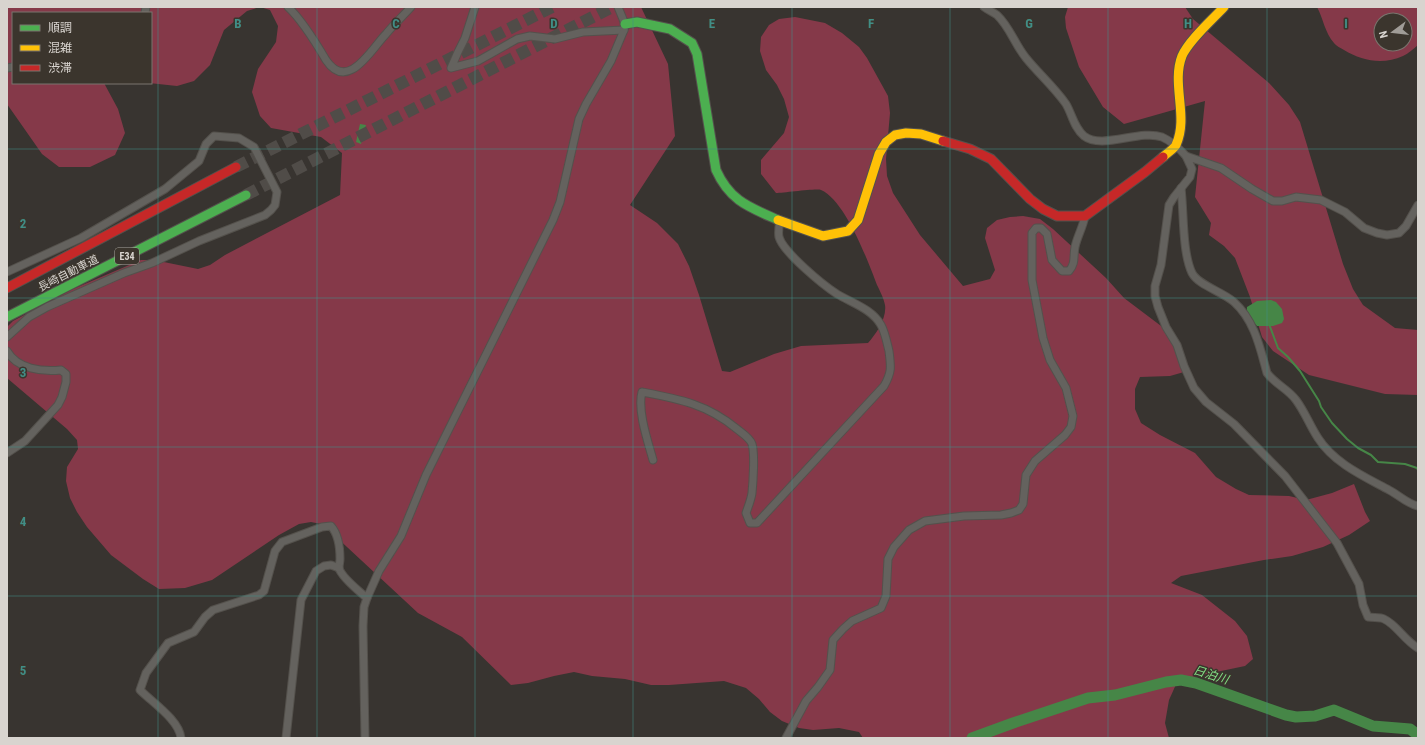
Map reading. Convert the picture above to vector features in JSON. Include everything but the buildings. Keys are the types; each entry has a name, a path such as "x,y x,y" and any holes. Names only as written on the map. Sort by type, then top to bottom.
{"main road":[{"path":"624,27 637,22 670,29 692,43 697,54 716,170 722,181 731,193 743,204 780,221 823,236 837,234 848,230 858,220 879,154 886,142 895,135 906,133 921,134 970,149 991,159 1030,199 1043,209 1057,216 1085,216 1145,172 1176,146 1181,129 1178,72 1182,57 1187,47 1224,7"},
{"name":"長崎自動車道","path":"7,288 236,167"},
{"name":"長崎自動車道","path":"7,317 246,195"}],"street":[{"path":"288,7 320,48 327,60 339,71 348,71 356,68 365,61 385,34 412,7"},
{"path":"475,7 466,38 451,68 478,61 517,39 530,36 555,39 584,32 624,27"},
{"path":"365,738 363,626 364,607 367,598 379,570 400,536 426,475 553,220 560,202 579,119 611,61 624,27 618,7"},
{"path":"984,7 997,15 1006,24 1025,57 1059,94 1067,106 1079,131 1085,137 1106,141 1145,135 1161,137 1176,146 1186,156 1192,170 1190,177 1169,205 1161,265 1155,286 1154,296 1166,327 1177,345 1184,366 1194,388 1206,402 1234,424 1285,476 1337,543 1359,584 1363,605 1368,617 1383,618 1392,623 1408,642 1418,648"},
{"path":"7,272 81,238 165,189 199,161 206,144 214,136 239,138 254,147 277,192 275,205 265,215 199,240 152,263 124,273 46,307 29,317 7,337"},
{"path":"1186,156 1221,168 1273,201 1282,201 1296,197 1320,200 1344,212 1364,228 1377,233 1387,235 1399,233 1406,226 1418,205"},
{"path":"1181,188 1188,264 1194,277 1234,302 1243,312 1252,325 1267,373 1271,380 1293,396 1307,417 1318,438 1332,455 1367,480 1389,490 1412,505 1418,506"},
{"path":"786,738 806,701 830,670 833,640 842,629 852,621 881,608 886,596 888,559 894,547 909,530 925,521 964,516 1001,515 1019,510 1023,504 1026,475 1035,461 1065,435 1071,427 1073,416 1066,388 1050,360 1043,338 1032,280 1032,233 1036,228 1041,228 1047,234 1052,260 1062,271 1069,271 1074,265 1075,246 1085,216"},
{"path":"653,460 646,437 641,407 642,392 680,399 704,407 734,426 745,435 752,444 752,494 746,514 750,523 757,523 884,386 890,376 891,366 882,325 870,312 822,284 789,252 779,236 780,221"},
{"path":"7,351 11,358 20,364 35,369 61,370 66,374 66,382 58,405 25,441 7,453"},
{"path":"181,738 180,731 172,720 140,690 146,673 168,643 194,632 205,618 214,610 259,595 264,591 275,551 282,542 322,527 331,526 334,529 338,543 340,558 339,568 342,574 367,598"},
{"path":"286,738 301,600 316,571 324,566 331,565 339,568"}],"shaded area":[{"path":"7,7 260,7 247,11 224,30 210,65 194,81 177,86 152,83 152,12 12,12 12,84 105,84 118,109 125,133 115,155 90,167 59,167 42,154 7,104"},
{"path":"260,7 641,7 668,64 675,136 630,205 657,223 678,244 689,266 722,371 730,372 774,354 801,346 868,343 883,320 885,310 884,300 855,232 839,206 830,196 821,190 776,193 761,174 761,160 784,133 789,117 784,99 777,85 766,70 760,51 761,37 769,25 779,19 795,17 825,23 842,33 859,47 867,58 888,96 890,113 886,159 887,176 893,193 920,235 963,286 990,279 995,270 985,238 987,228 997,220 1010,217 1023,216 1040,219 1053,229 1106,278 1124,298 1173,335 1187,364 1184,372 1170,376 1140,377 1135,389 1135,409 1141,423 1160,435 1195,453 1216,477 1249,495 1289,496 1306,500 1332,493 1354,484 1370,521 1349,535 1323,547 1292,556 1181,576 1171,583 1202,595 1235,621 1247,636 1253,659 1245,666 1178,680 1169,700 1165,723 1169,738 863,738 859,732 839,728 813,730 799,728 782,721 770,712 759,699 746,688 724,681 651,685 625,679 592,676 574,672 528,683 511,685 462,637 418,613 333,534 321,524 311,522 299,524 279,535 212,580 185,588 159,589 111,555 87,527 77,512 70,498 66,481 67,467 78,449 77,440 67,429 7,378 7,327 13,321 73,289 141,260 154,260 198,269 210,265 225,255 340,195 342,153 321,137 271,128 260,116 252,92 258,69 276,42 278,26 270,10"},
{"path":"1068,7 1185,7 1193,19 1269,83 1289,105 1300,122 1343,264 1353,289 1363,305 1395,328 1418,330 1418,395 1385,394 1309,375 1273,351 1262,337 1250,297 1235,258 1224,246 1209,235 1211,223 1195,197 1205,101 1124,124 1103,107 1079,67 1066,28 1065,17"},
{"path":"1317,7 1418,7 1418,45 1413,49 1413,12 1373,12 1373,52 1410,52 1395,59 1380,61 1358,57 1337,46 1328,35"},
{"path":"360,124 366,125 361,144 356,142"},
{"path":"1271,300 1276,302 1282,309 1284,319 1282,323 1273,326 1257,326 1248,315 1247,307 1257,301"}],"waterway":[{"path":"1269,324 1278,348 1300,371 1332,423 1347,439 1358,448 1371,455 1378,462 1405,464 1417,468 1418,470"},
{"name":"日泊川","path":"972,738 1088,698 1115,695 1166,682 1181,680 1196,683 1286,715 1296,717 1315,716 1334,710 1373,726 1410,729 1418,735"}],"tunnel":[{"path":"236,167 552,7"},
{"path":"246,195 612,7"}],"traffic: fast":[{"path":"625,24 637,22 670,29 692,43 697,54 716,170 721,181 741,202 778,220"},
{"path":"7,317 246,195"}],"traffic: slow":[{"path":"1163,157 1176,145 1180,134 1181,112 1178,78 1182,56 1195,37 1224,7"},
{"path":"778,220 823,236 848,231 858,220 879,154 886,142 895,135 906,133 921,134 943,141"}],"traffic: jam":[{"path":"943,141 970,149 991,159 1030,199 1043,209 1057,216 1085,216 1163,157"},
{"path":"7,288 236,167"}]}
